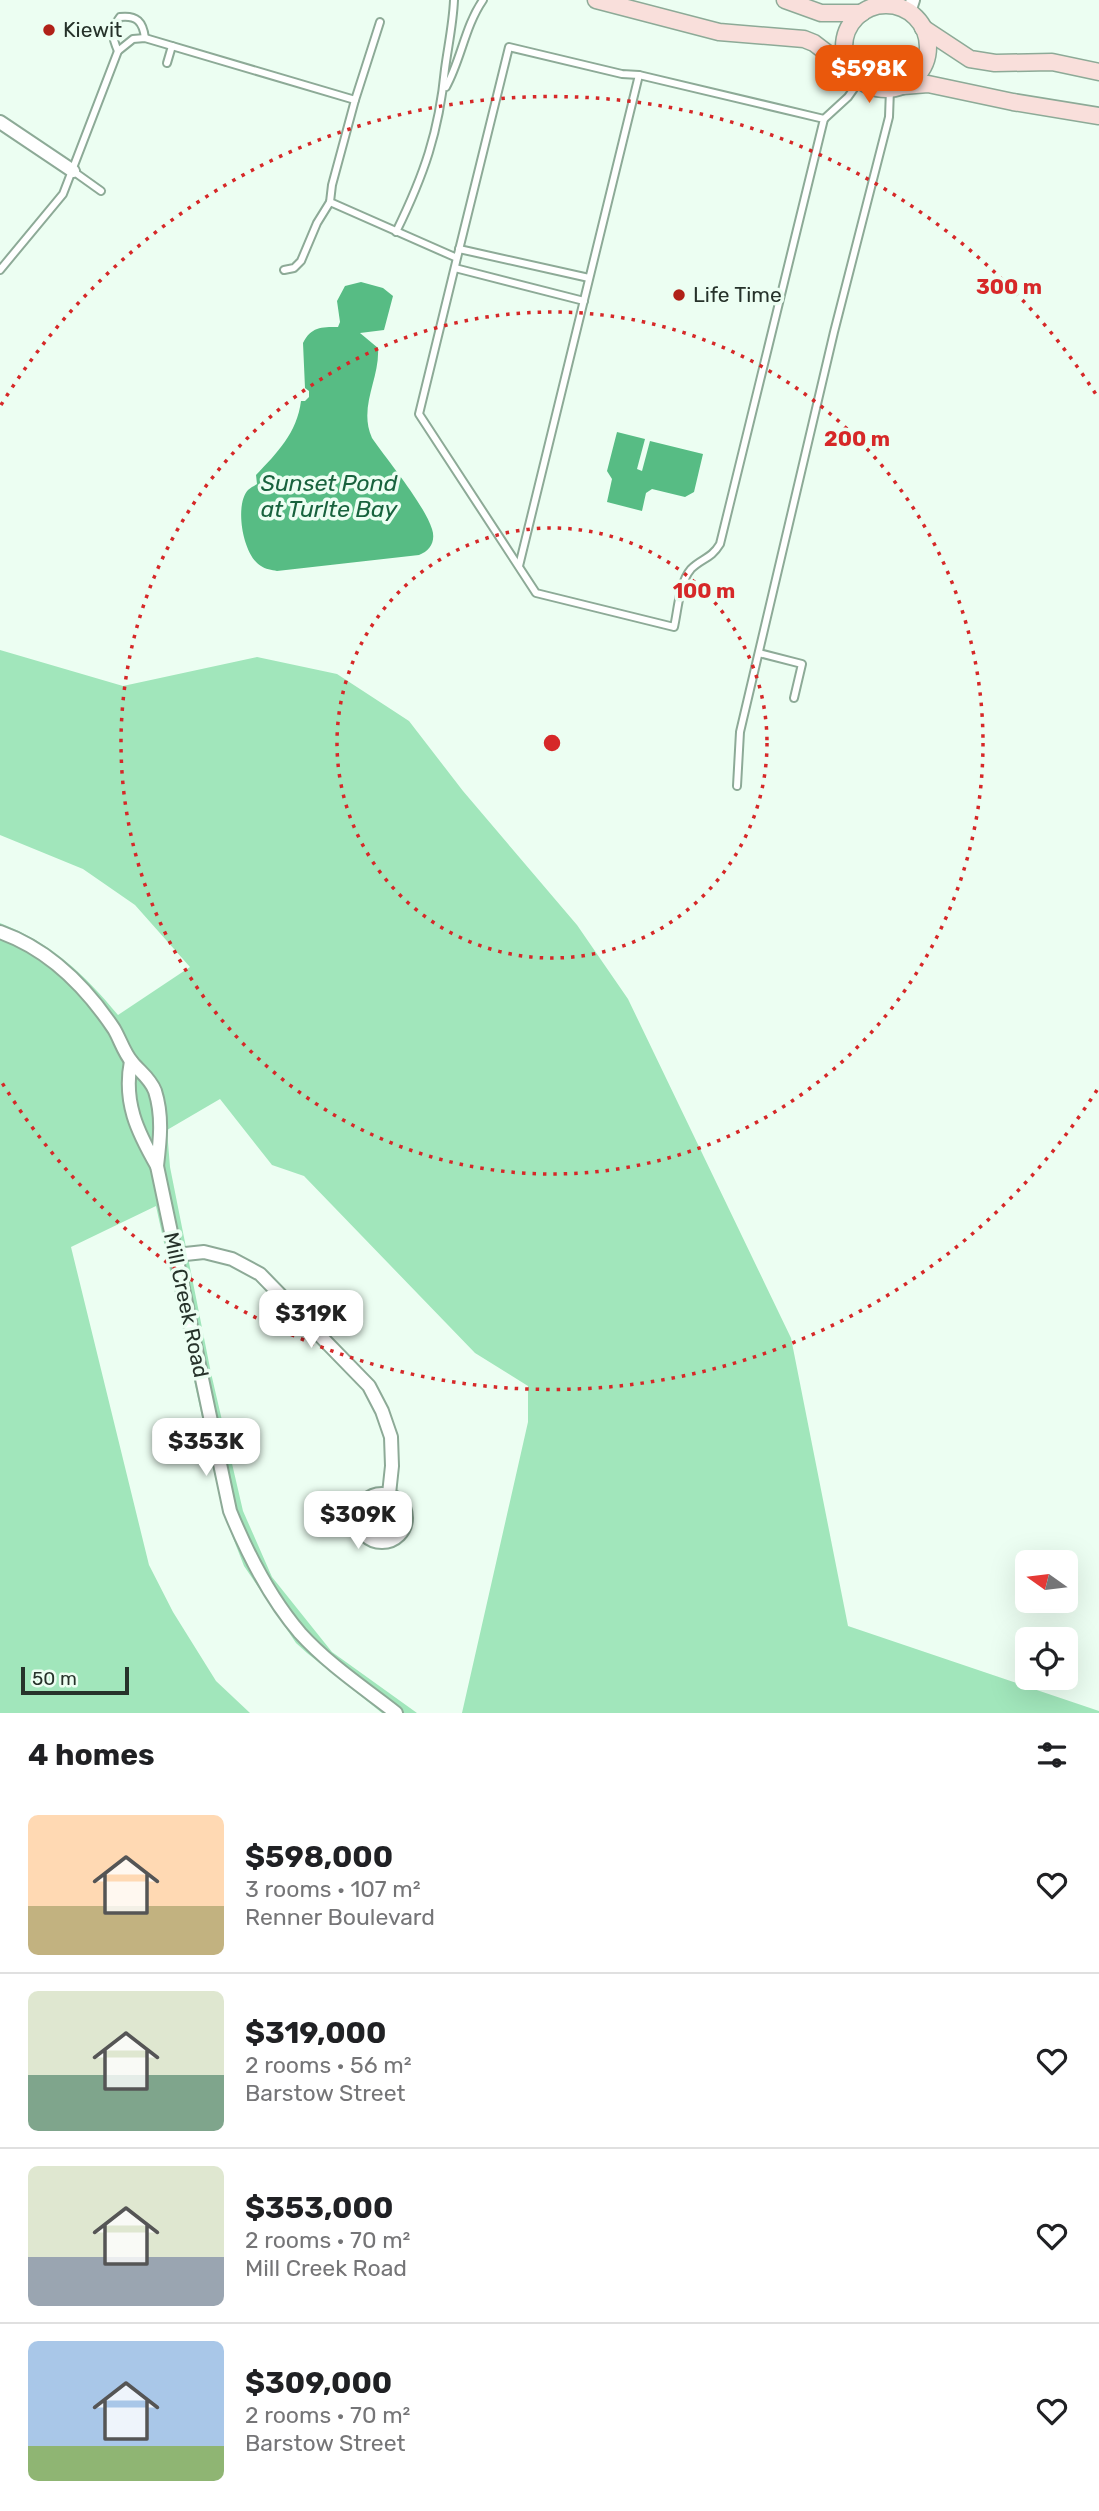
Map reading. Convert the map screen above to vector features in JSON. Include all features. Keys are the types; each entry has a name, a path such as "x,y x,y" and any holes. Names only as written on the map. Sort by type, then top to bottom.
{"main road":[{"path":"596,0 738,36 789,36 804,39 814,43 870,86 895,88 928,84 1099,116"},
{"path":"785,0 821,13 838,15 862,13 883,3 899,7 911,6 923,28 928,47 926,60 913,79 895,88"},
{"path":"856,76 844,51 845,38 849,28 862,13"},
{"path":"923,28 970,59 1052,62 1099,72"}],"street":[{"path":"0,122 73,171"},
{"name":"Mill Creek Road","path":"0,932 16,938 70,975 96,1003 120,1038 131,1061 145,1074 154,1090 161,1126 157,1166"},
{"name":"Mill Creek Road","path":"131,1061 127,1080 136,1129 157,1166 230,1511 250,1559 301,1634 334,1665 396,1713"},
{"path":"176,1255 204,1252 232,1259 260,1274 369,1386 391,1437 389,1494"}],"lane":[{"path":"396,232 425,170 444,89 454,20 454,0"},
{"path":"444,89 455,70 470,24 483,0"},
{"path":"118,51 112,36 114,25 120,17 139,19 145,38"},
{"path":"284,270 294,268 301,261 317,223 330,202 355,100 380,22"},
{"path":"0,270 63,194 118,51 133,39 145,38 355,100"},
{"path":"167,63 172,46"},
{"path":"824,119 509,47 419,414 536,593 674,627 686,577 697,564 713,556 720,544 824,119 848,97 856,76"},
{"path":"519,566 639,75"},
{"path":"737,786 740,732 834,332 895,88"},
{"path":"73,171 101,191"},
{"path":"330,202 457,258"},
{"path":"459,249 589,278"},
{"path":"455,268 583,301"},
{"path":"759,653 802,664 794,698"}],"shaded area":[{"path":"0,650 123,686 257,657 337,674 409,721 463,791 577,925 628,999 791,1338 848,1626 1015,1683 1015,1690 1037,1690 1099,1713 462,1713 528,1422 528,1386 475,1353 304,1176 272,1165 220,1099 167,1130 170,1167 211,1373 243,1511 272,1577 332,1652 417,1713 382,1713 307,1653 296,1643 244,1566 228,1525 214,1472 156,1206 71,1247 149,1565 173,1612 216,1681 250,1713 0,1713 0,923 36,940 66,961 93,986 118,1015 190,967 135,905 83,869 0,835"}],"water":[{"name":"Sunset Pond at Turlte Bay","path":"361,282 383,288 393,296 384,330 360,333 378,348 368,404 368,427 372,438 422,507 432,529 433,541 429,548 419,555 277,571 267,569 255,560 245,542 241,518 244,497 248,490 257,484 256,475 291,433 301,401 309,397 309,391 305,388 303,343 309,334 317,329 338,327 340,322 337,301 345,286"},
{"path":"617,432 645,439 637,469 642,471 650,441 703,454 694,492 685,497 652,489 646,493 642,511 607,502 612,479 607,471"}],"place":[{"name":"Kiewit","path":"49,30"},
{"name":"Life Time","path":"679,295"}]}
